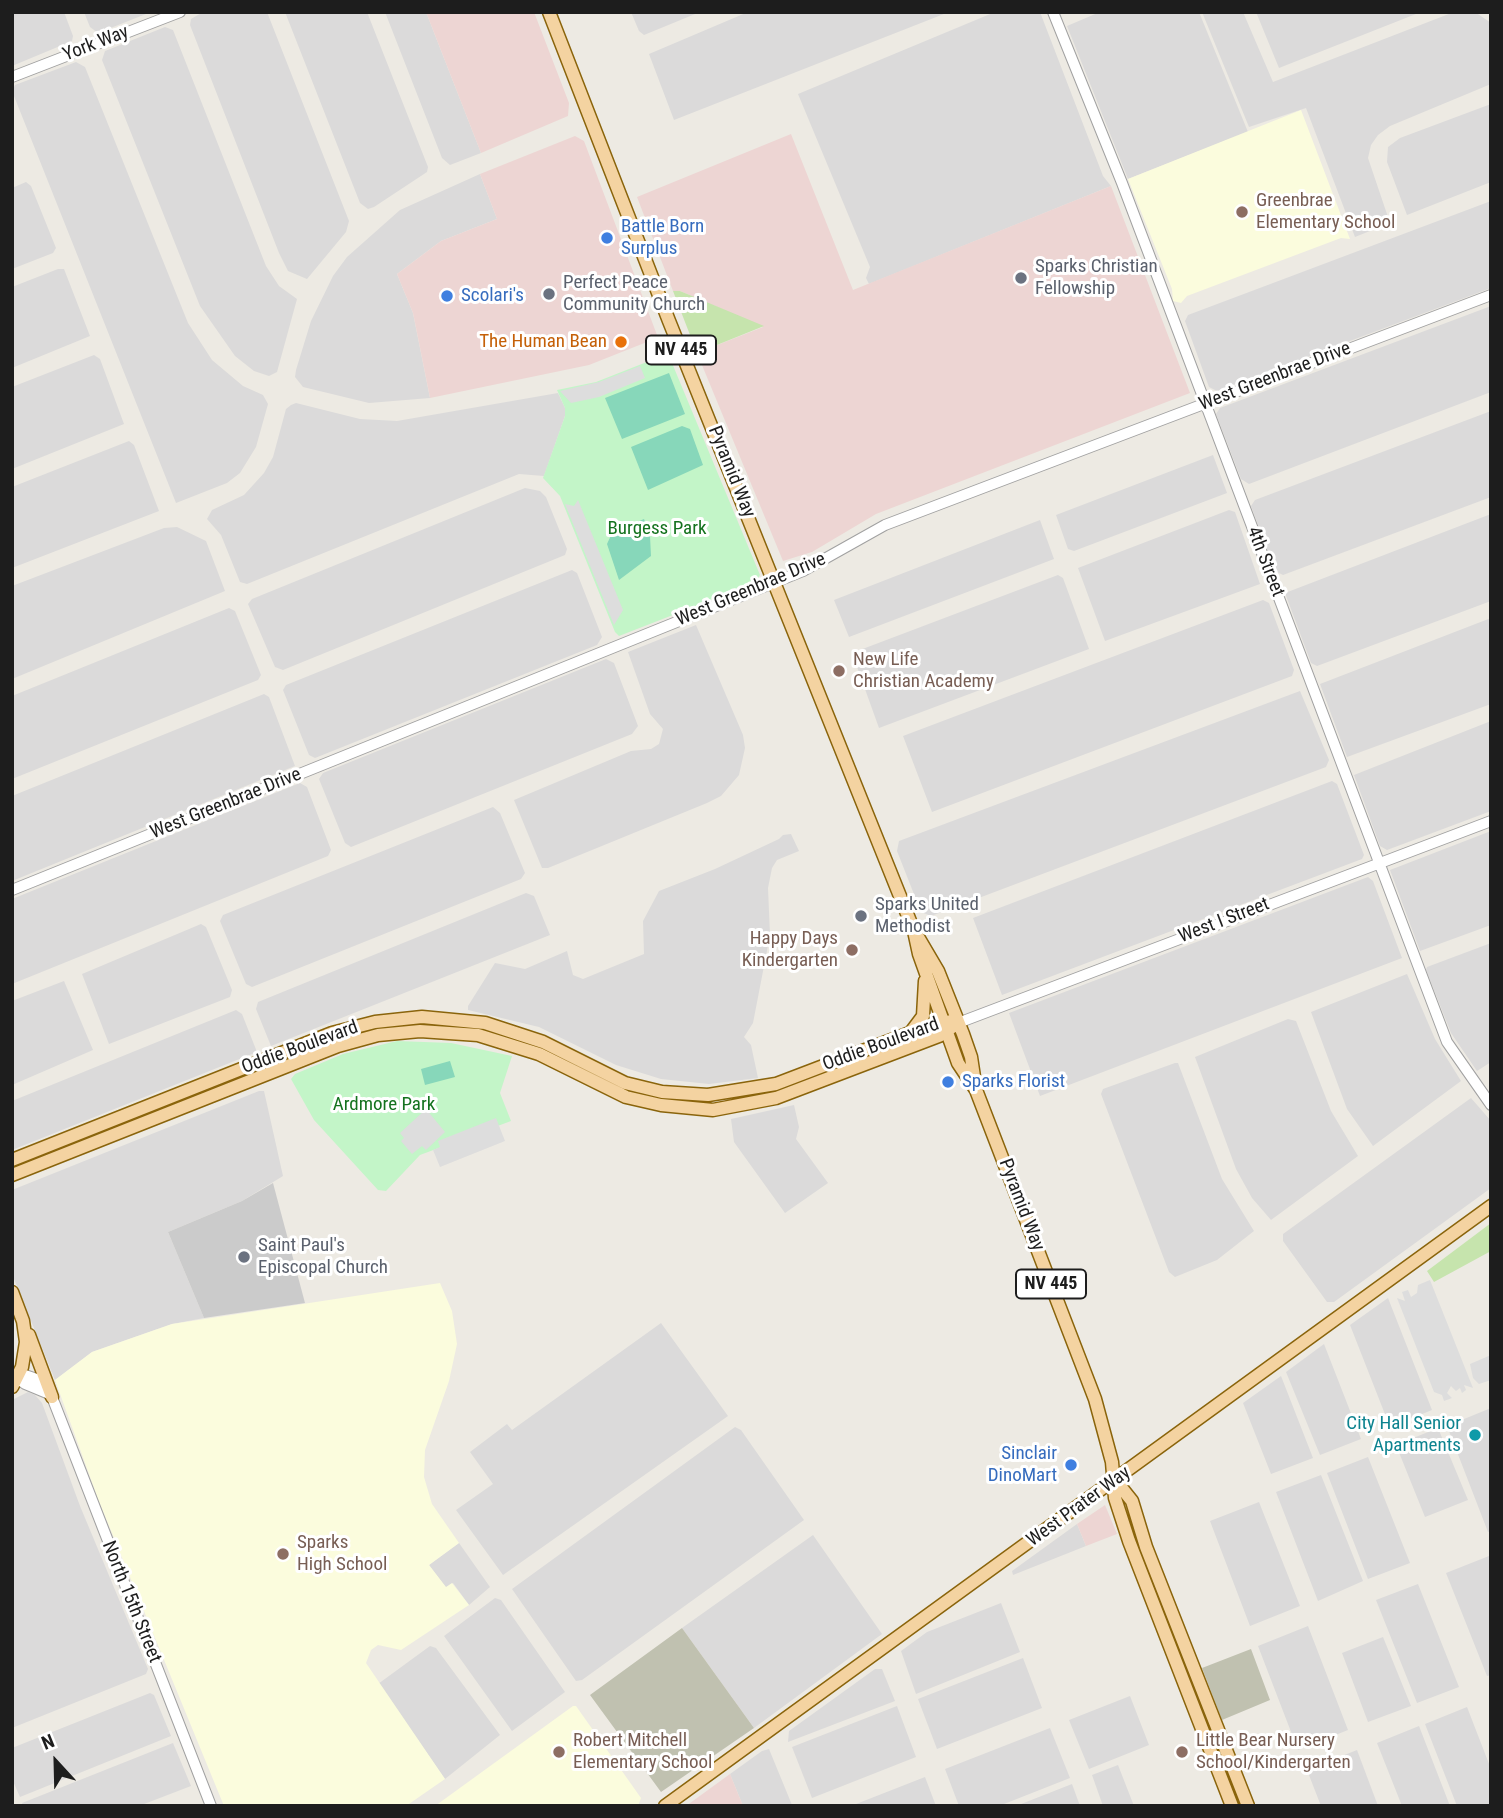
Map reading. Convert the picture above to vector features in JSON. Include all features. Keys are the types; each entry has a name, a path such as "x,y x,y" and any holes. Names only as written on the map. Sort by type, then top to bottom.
{"main road":[{"name":"Pyramid Way","path":"549,12 669,321 914,931 945,1028 963,1072 976,1090"},
{"name":"Pyramid Way","path":"914,931 934,962 971,1057 976,1090 1095,1399 1116,1481 1115,1498 1129,1541 1232,1806"},
{"path":"907,1034 919,1026 923,1016 926,974"},
{"name":"Oddie Boulevard","path":"12,1160 332,1033 374,1022 422,1017 485,1023 543,1042 625,1083 691,1095 757,1089 907,1034 945,1028"},
{"name":"Oddie Boulevard","path":"12,1175 338,1046 378,1035 440,1031 499,1040 540,1054 626,1097 697,1110 726,1109 767,1100 958,1023"},
{"name":"West Prater Way","path":"665,1806 1116,1481 1491,1206"},
{"path":"12,1292 52,1396"},
{"path":"14,1380 25,1354 23,1321"},
{"name":"Pyramid Way","path":"1116,1481 1132,1501 1146,1547 1248,1806"}],"street":[{"name":"York Way","path":"12,77 180,12"},
{"name":"4th Street","path":"1053,12 1205,403 1447,1041 1491,1105"},
{"name":"West Greenbrae Drive","path":"12,890 776,582 821,563 885,524 1491,295"},
{"name":"West I Street","path":"958,1023 1491,821"},
{"path":"14,1380 52,1396"},
{"name":"North 15th Street","path":"52,1396 211,1806"}],"shaded area":[{"path":"12,12 64,12 73,36 72,41 12,66"},
{"path":"84,12 151,12 98,33 90,27"},
{"path":"203,12 267,12 349,221 346,232 307,279 288,271 279,253 190,25 191,19"},
{"path":"285,12 367,12 428,167 427,172 374,207 368,209 360,203"},
{"path":"385,12 426,12 481,153 450,165 442,158"},
{"path":"426,12 534,12 569,103 568,116 481,153"},
{"path":"631,12 700,12 644,35 639,31"},
{"path":"748,12 949,12 674,120 649,54"},
{"path":"995,12 1040,12 1103,176 1111,186 869,284 866,278 870,267 798,94"},
{"path":"1100,12 1199,12 1248,132 1128,179 1067,26"},
{"path":"1202,12 1243,12 1273,82 1454,12 1475,12 1491,23 1491,84 1390,126 1378,135 1371,145 1368,158 1390,223 1355,237 1306,108 1249,127"},
{"path":"1256,12 1421,12 1279,68"},
{"path":"165,27 173,30 266,266 279,286 297,299 277,372 269,376 254,371 235,356 200,306 102,60 105,51"},
{"path":"76,62 85,67 188,323 212,360 243,386 263,395 268,404 256,447 240,473 227,483 176,503 12,91 15,85"},
{"path":"1491,104 1491,182 1407,215 1387,162 1388,147 1400,138"},
{"name":"Greenbrae Elementary School","path":"1301,110 1350,239 1341,238 1187,296 1181,303 1173,301 1172,289 1128,179"},
{"path":"791,134 853,290 1111,186 1190,393 876,514 812,552 783,561 697,353 763,327 680,291 673,291 637,197"},
{"path":"575,136 584,141 657,335 652,340 589,365 430,398 413,313 397,274 441,241 497,219 480,174"},
{"path":"480,174 497,219 441,241 397,274 413,313 430,398 369,403 303,387 295,377 311,321 333,276 347,257 400,210"},
{"path":"26,182 31,186 56,248 53,253 12,269 12,188"},
{"path":"1491,201 1491,288 1217,391 1209,387 1185,321 1188,315"},
{"path":"64,269 90,336 12,368 12,287"},
{"path":"1491,306 1491,392 1249,484 1241,479 1216,414 1220,408"},
{"path":"94,355 100,359 124,424 12,469 12,387"},
{"path":"640,366 645,378 599,397 571,403 560,391 599,382"},
{"path":"558,393 565,408 565,416 544,476 519,474 247,584 240,582 221,535 207,519 212,510 244,495 264,473 273,457 286,409 296,403 360,419 397,421"},
{"path":"1491,411 1491,497 1283,575 1275,571 1251,506 1255,500"},
{"path":"129,441 134,445 159,511 12,568 12,487"},
{"path":"1213,455 1227,493 1074,551 1068,549 1056,515"},
{"path":"525,488 540,491 546,497 567,549 565,555 283,670 275,667 248,604 252,599"},
{"path":"578,500 623,610 614,625 565,504 574,506"},
{"path":"1229,510 1235,512 1260,584 1105,641 1078,568"},
{"path":"1491,514 1491,601 1317,666 1311,663 1285,593"},
{"path":"1040,520 1054,559 849,637 834,600"},
{"path":"177,527 206,541 225,591 12,679 12,586 164,528"},
{"path":"572,570 577,573 602,637 597,645 315,758 309,755 283,690 286,685"},
{"path":"1058,575 1063,578 1089,649 879,728 852,653"},
{"path":"1263,600 1269,603 1294,670 1292,676 932,812 903,736"},
{"path":"229,608 235,611 261,675 258,680 12,779 12,696"},
{"path":"1491,618 1491,704 1347,757 1320,684"},
{"path":"696,625 743,735 745,748 739,775 721,796 707,803 548,868 542,868 514,800 631,751 651,749 659,744 663,729 650,714 628,652"},
{"path":"606,659 614,663 638,726 632,734 351,847 345,843 319,779 323,773"},
{"path":"1300,691 1329,760 1326,767 931,916 921,912 897,851 899,841"},
{"path":"264,694 269,697 295,766 12,881 12,796"},
{"path":"1491,721 1491,811 1387,850 1380,846 1354,775"},
{"path":"1332,781 1337,784 1364,855 1362,859 1002,995 973,918"},
{"path":"300,783 307,787 331,850 328,856 12,984 12,899"},
{"path":"493,807 500,813 525,873 521,879 252,987 246,984 220,921 223,915"},
{"path":"1491,831 1491,925 1420,951 1390,870"},
{"path":"791,834 799,851 777,860 772,868 768,888 770,935 753,1023 744,1037 751,1045 758,1078 709,1084 661,1079 616,1065 539,1027 468,1010 495,963 525,969 567,951 573,975 583,979 644,954 643,921 659,891 715,869 783,835"},
{"path":"1368,877 1373,881 1402,958 1040,1096 1009,1013"},
{"path":"526,893 534,896 550,935 271,1046 256,1009 258,1002"},
{"path":"201,924 206,927 232,990 230,997 109,1044 82,974"},
{"path":"1491,943 1491,1062 1477,1071 1451,1033 1426,970 1427,967"},
{"path":"1407,974 1435,1039 1461,1081 1373,1146 1347,1109 1311,1012"},
{"path":"64,981 93,1050 12,1085 12,1001"},
{"path":"236,1010 242,1014 257,1052 12,1150 12,1101"},
{"path":"1288,1019 1296,1021 1331,1111 1358,1156 1271,1220 1252,1198 1236,1169 1195,1057"},
{"path":"1178,1063 1222,1179 1254,1231 1217,1260 1175,1277 1169,1272 1101,1094 1103,1089"},
{"path":"264,1091 283,1176 242,1201 168,1232 204,1318 172,1324 92,1352 55,1380 12,1274 12,1190"},
{"path":"1471,1098 1491,1121 1491,1188 1334,1302 1327,1302 1283,1241 1283,1234"},
{"path":"794,1105 799,1127 796,1139 828,1183 785,1213 734,1142 731,1119"},
{"path":"426,1109 445,1132 426,1150 422,1146 412,1154 401,1141 404,1138 400,1133"},
{"path":"496,1118 505,1141 440,1167 433,1150 440,1147 438,1141"},
{"path":"273,1183 305,1303 204,1318 168,1232 242,1201"},
{"path":"1430,1280 1473,1388 1464,1385 1466,1390 1462,1393 1460,1388 1456,1391 1451,1386 1447,1393 1452,1398 1444,1401 1442,1395 1434,1392 1397,1298 1405,1301 1402,1292 1408,1290 1411,1297 1417,1293 1418,1285"},
{"name":"Sparks High School","path":"440,1283 452,1311 457,1344 449,1381 425,1450 424,1477 432,1504 459,1543 429,1565 446,1587 452,1583 469,1605 401,1650 378,1645 371,1650 366,1663 445,1779 406,1806 224,1806 98,1499 55,1380 92,1352 172,1324"},
{"path":"1388,1298 1432,1410 1390,1427 1350,1325"},
{"path":"661,1323 728,1416 503,1575 456,1510 493,1484 470,1452 507,1424 512,1430"},
{"path":"1324,1344 1361,1439 1320,1455 1286,1372"},
{"path":"1491,1355 1491,1380 1479,1384 1473,1378 1470,1364"},
{"path":"1281,1376 1313,1458 1271,1474 1243,1403"},
{"path":"28,1392 42,1403 80,1506 148,1669 146,1674 12,1728 12,1400"},
{"path":"1491,1408 1491,1531 1488,1532 1447,1426"},
{"path":"735,1427 741,1430 804,1520 582,1680 576,1681 512,1589"},
{"path":"1438,1428 1468,1500 1425,1517 1396,1445"},
{"path":"1368,1457 1410,1563 1368,1579 1327,1473"},
{"path":"1321,1475 1363,1581 1318,1601 1276,1492"},
{"path":"1259,1502 1300,1606 1250,1626 1210,1521"},
{"path":"1105,1505 1117,1534 1086,1546 1077,1524"},
{"path":"1077,1524 1086,1546 1013,1575 1012,1571"},
{"path":"813,1535 882,1634 754,1728 682,1628"},
{"path":"459,1543 490,1587 469,1605 453,1583 446,1588 429,1565"},
{"path":"1489,1556 1491,1675 1487,1676 1446,1573"},
{"path":"1418,1584 1459,1687 1417,1703 1376,1600"},
{"path":"495,1598 501,1600 565,1692 512,1731 444,1636"},
{"path":"1001,1603 1020,1652 916,1694 901,1651 927,1632"},
{"path":"1308,1626 1348,1730 1298,1750 1258,1646"},
{"path":"682,1628 754,1728 661,1792 590,1695"},
{"path":"1383,1637 1411,1706 1368,1722 1342,1653"},
{"path":"430,1646 436,1648 500,1735 445,1779 378,1684"},
{"path":"1251,1649 1270,1700 1222,1720 1202,1668"},
{"path":"1023,1658 1042,1708 937,1749 918,1699"},
{"path":"875,1669 882,1669 895,1701 788,1742 789,1731"},
{"path":"150,1693 154,1695 171,1736 20,1797 12,1779 12,1748"},
{"path":"1130,1696 1149,1745 1089,1769 1069,1720"},
{"name":"Robert Mitchell Elementary School","path":"576,1706 641,1798 638,1806 435,1806"},
{"path":"897,1706 916,1757 812,1798 792,1747"},
{"path":"1467,1707 1491,1769 1491,1806 1457,1806 1425,1724"},
{"path":"1419,1726 1450,1806 1402,1806 1377,1743"},
{"path":"1050,1728 1070,1778 999,1806 959,1806 945,1769"},
{"path":"173,1743 191,1786 139,1806 23,1806 22,1803"},
{"path":"769,1749 792,1805 743,1806 730,1774"},
{"path":"1357,1750 1378,1806 1321,1806 1307,1770"},
{"path":"1118,1765 1134,1806 1103,1806 1092,1775"},
{"path":"730,1774 743,1806 686,1806"},
{"path":"925,1777 936,1806 851,1806"},
{"path":"1072,1784 1080,1806 1016,1806"}],"green space":[{"path":"673,291 680,291 764,326 697,353"},
{"name":"Burgess Park","path":"662,356 672,363 760,575 755,583 619,636 615,632 560,496 543,478 565,416 565,408 557,390 596,382"},
{"path":"669,373 685,414 622,439 605,398"},
{"path":"682,426 690,429 703,465 648,490 631,447"},
{"path":"644,519 650,536 651,556 619,580 607,544 612,533"},
{"name":"Ardmore Park","path":"397,1041 451,1043 512,1056 500,1093 511,1121 420,1155 386,1191 378,1190 314,1120 291,1079 295,1074 343,1054"},
{"path":"450,1061 455,1077 425,1085 421,1069"},
{"path":"1491,1223 1491,1251 1434,1282 1427,1271"}],"place":[{"name":"Greenbrae Elementary School","path":"1242,212"},
{"name":"Battle Born Surplus","path":"607,238"},
{"name":"Sparks Christian Fellowship","path":"1021,278"},
{"name":"Perfect Peace Community Church","path":"549,294"},
{"name":"Scolari's","path":"447,296"},
{"name":"The Human Bean","path":"621,342"},
{"name":"New Life Christian Academy","path":"839,671"},
{"name":"Sparks United Methodist","path":"861,916"},
{"name":"Happy Days Kindergarten","path":"852,950"},
{"name":"Sparks Florist","path":"948,1082"},
{"name":"Saint Paul's Episcopal Church","path":"244,1257"},
{"name":"City Hall Senior Apartments","path":"1475,1435"},
{"name":"Sinclair DinoMart","path":"1071,1465"},
{"name":"Sparks High School","path":"283,1554"},
{"name":"Robert Mitchell Elementary School","path":"559,1752"},
{"name":"Little Bear Nursery School/Kindergarten","path":"1182,1752"}]}
